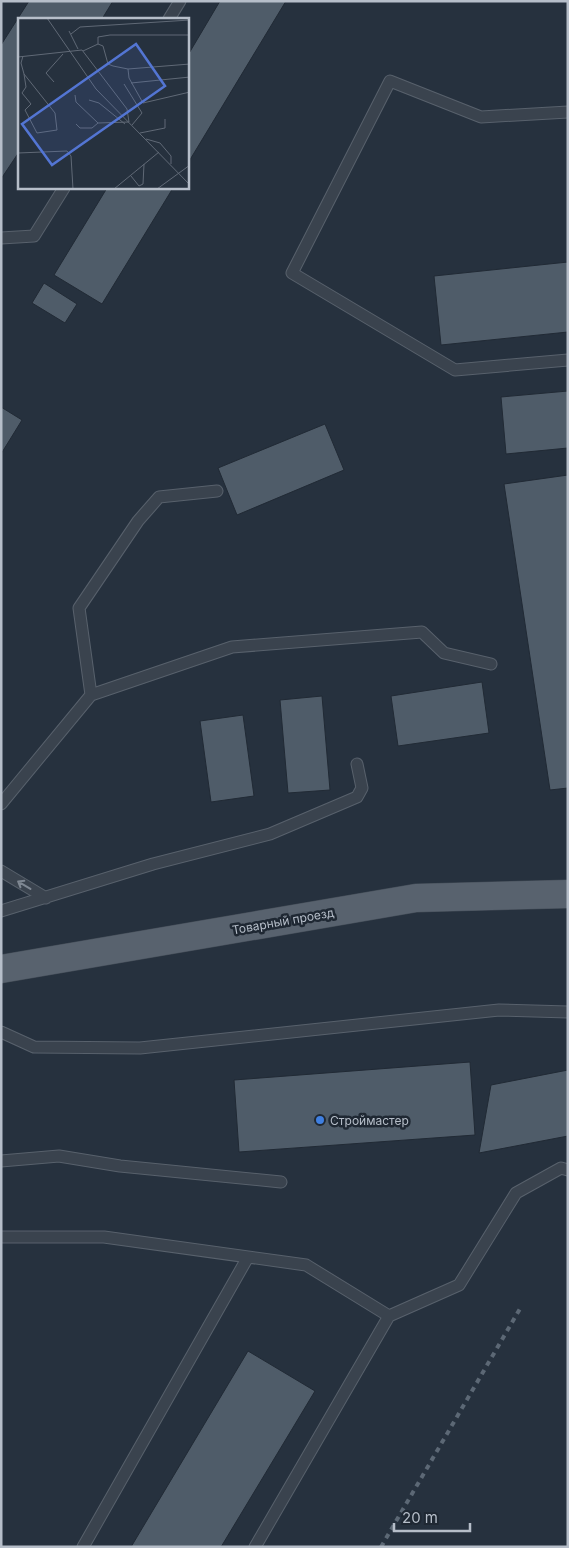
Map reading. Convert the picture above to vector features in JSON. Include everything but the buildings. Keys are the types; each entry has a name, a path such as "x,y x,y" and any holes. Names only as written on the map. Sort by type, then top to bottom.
{"main road":[{"name":"Товарный проезд","path":"1,969 416,898 568,894"}],"lane":[{"path":"170,18 180,1"},
{"path":"568,112 481,117 390,82 292,273 455,370 568,360"},
{"path":"1,238 34,236 63,189"},
{"path":"91,695 79,608 138,521 159,497 217,491"},
{"path":"1,804 91,695 232,647 422,632 444,653 491,664"},
{"path":"1,911 153,864 270,834 357,797 362,788 357,764"},
{"path":"1,871 46,898"},
{"path":"1,1032 34,1047 140,1048 499,1010 568,1012"},
{"path":"1,1161 59,1156 120,1166 281,1182"},
{"path":"255,1547 390,1316 459,1285 516,1193 561,1168 568,1170"},
{"path":"1,1237 104,1237 306,1265 390,1316"},
{"path":"82,1547 248,1257"}],"railway":[{"path":"381,1547 521,1307"}],"place":[{"name":"Строймастер","path":"320,1120"}]}
